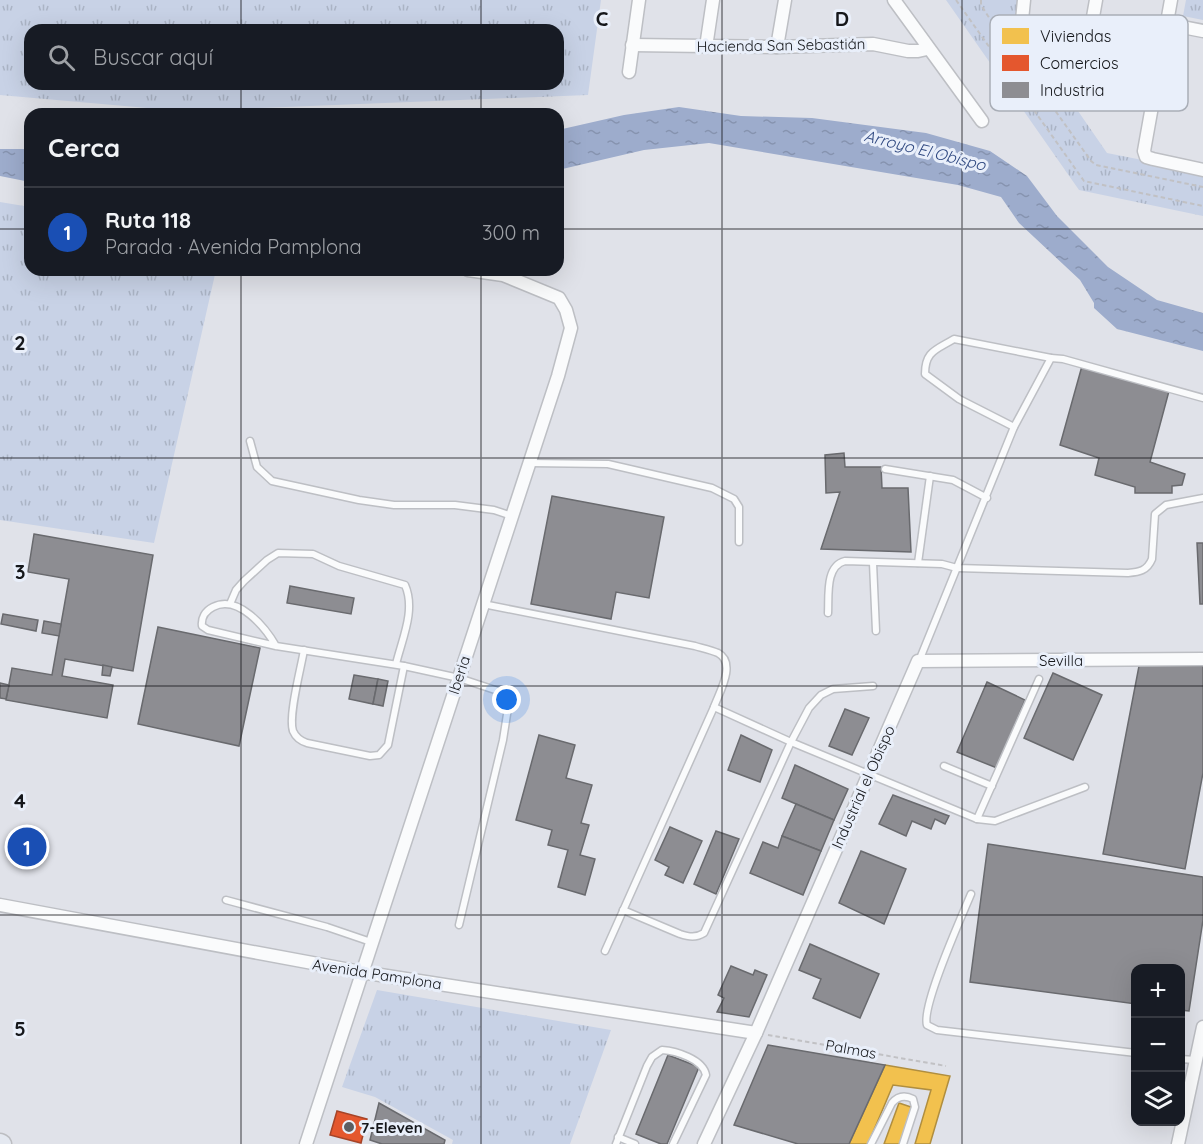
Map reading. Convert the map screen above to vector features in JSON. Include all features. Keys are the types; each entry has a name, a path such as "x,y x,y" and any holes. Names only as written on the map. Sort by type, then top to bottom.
{"street":[{"path":"629,72 639,0"},
{"path":"706,47 713,0"},
{"path":"777,47 785,0"},
{"path":"894,0 927,49 982,121"},
{"path":"1021,15 1024,0"},
{"path":"1093,15 1096,0"},
{"path":"1168,15 1171,0"},
{"path":"1188,28 1203,31"},
{"name":"Hacienda San Sebastián","path":"633,45 777,47 873,44 908,51 927,49"},
{"path":"1151,111 1144,149 1146,157 1203,170"},
{"name":"Iberia","path":"306,1144 558,376 571,328 566,310 559,298 505,276"},
{"name":"Sevilla","path":"918,661 1203,659"},
{"name":"Industrial el Obispo","path":"704,1144 756,1033 918,661"},
{"name":"Avenida Pamplona","path":"0,904 361,972 756,1033"},
{"path":"1178,1144 1203,1027"}],"lane":[{"path":"1014,427 959,399 926,374 929,353 954,339 1063,359 1203,398"},
{"name":"Industrial el Obispo","path":"918,661 987,498 1014,427 1051,358"},
{"path":"250,441 257,467 272,481 359,500 394,505 455,505 494,510 512,516"},
{"path":"529,463 608,464 712,488 734,499 739,507 740,542"},
{"path":"885,469 953,480 987,498"},
{"path":"918,563 930,476"},
{"path":"828,613 830,580 834,567 845,561 942,564 957,568 1128,573 1142,571 1152,559 1155,514 1166,505 1203,498"},
{"path":"230,604 236,590 244,581 267,560 279,554 313,554 339,566 405,585 411,606 396,664"},
{"path":"873,563 876,631"},
{"path":"276,646 261,626 247,613 230,604 219,604 210,608 204,615 202,626 208,630 276,646 396,664 459,678 510,695 511,701 459,925"},
{"path":"483,604 717,652 725,660 727,668 714,707 605,951"},
{"path":"304,650 293,712 294,733 301,741 307,743 370,756 380,755 388,746 405,666"},
{"path":"977,819 1039,679"},
{"path":"623,910 689,937 704,933 791,742 809,708 821,695 841,688 873,686"},
{"path":"714,707 868,775 977,819 995,821 1085,787"},
{"path":"944,766 992,786"},
{"path":"970,894 926,1010 925,1019 929,1027 1131,1052"},
{"path":"226,900 327,927 371,942"},
{"path":"635,1144 617,1140 652,1057 662,1050 668,1050 700,1064 705,1069 706,1075 673,1144"},
{"path":"1185,1059 1196,1060"},
{"path":"871,1144 892,1102 904,1096 913,1099 915,1107 903,1144"}],"path":[{"path":"956,0 990,48"},
{"path":"981,0 981,5 990,19"},
{"path":"1034,111 1084,182 1203,206"},
{"path":"1055,111 1096,165 1203,187"},
{"name":"Palmas","path":"756,1033 946,1066"}],"green space":[{"path":"0,0 601,0 588,95 257,108 147,108 0,95"},
{"path":"946,0 1025,0 1022,15 990,15 990,63"},
{"path":"1186,0 1203,0 1203,20 1183,15"},
{"path":"1024,111 1078,111 1107,153 1203,172 1203,216 1079,190"},
{"path":"0,202 24,206 24,276 215,276 154,543 0,520"},
{"path":"377,990 611,1030 570,1144 452,1144 453,1140 375,1097 342,1087"}],"water":[{"name":"Arroyo El Obispo","path":"679,107 741,116 812,118 926,133 990,151 1027,176 1057,216 1108,267 1157,300 1203,313 1203,351 1117,329 1094,308 1094,303 1080,280 1019,223 1001,197 958,185 709,143 644,150 564,169 564,129 624,115"},
{"path":"0,149 24,149 24,181 0,176"}],"building: Viviendas":[{"path":"885,1065 950,1076 930,1144 915,1144 931,1090 893,1085 868,1144 849,1144"},
{"path":"899,1103 914,1108 902,1144 884,1144"}],"building: Comercios":[{"name":"7-Eleven","path":"337,1111 367,1119 361,1143 330,1135"}],"building: Industria":[{"path":"1082,366 1169,391 1150,462 1185,474 1182,485 1172,486 1172,493 1135,493 1135,487 1095,475 1099,458 1060,445"},
{"path":"844,453 845,467 881,467 882,488 908,488 911,552 821,549 840,492 826,493 825,455"},
{"path":"552,496 664,517 649,598 616,592 611,619 531,604"},
{"path":"34,534 153,555 133,671 65,659 62,676 113,685 107,718 6,700 12,668 52,675 69,579 28,572"},
{"path":"1197,543 1203,543 1203,604 1200,604"},
{"path":"290,586 354,598 351,614 287,603"},
{"path":"3,614 38,620 36,631 1,624"},
{"path":"44,621 61,624 59,636 42,633"},
{"path":"158,627 260,648 239,746 138,724"},
{"path":"103,665 112,667 110,676 102,675"},
{"path":"1139,666 1203,666 1203,773 1185,869 1103,854"},
{"path":"1053,673 1102,695 1073,760 1024,738"},
{"path":"354,675 378,679 373,704 349,699"},
{"path":"378,679 388,681 383,706 373,704"},
{"path":"987,682 1025,700 997,768 957,752"},
{"path":"0,683 9,685 6,699 0,698"},
{"path":"845,709 869,718 852,755 829,746"},
{"path":"539,735 575,745 566,778 592,785 581,823 589,825 580,855 595,859 585,895 558,887 568,850 548,845 552,830 516,820"},
{"path":"741,735 772,750 760,782 728,770"},
{"path":"795,765 848,789 834,820 782,798"},
{"path":"893,795 949,816 945,824 935,819 931,829 912,821 906,836 879,824"},
{"path":"796,804 834,820 821,851 782,836"},
{"path":"670,827 702,841 683,883 665,875 669,867 655,860"},
{"path":"716,831 739,839 716,894 694,884"},
{"path":"782,836 821,851 803,895 750,873 763,842 778,848"},
{"path":"988,844 1203,877 1203,920 1189,1011 1185,1011 1185,964 1131,964 1131,1003 970,982"},
{"path":"861,851 906,869 884,924 839,903"},
{"path":"810,944 879,974 860,1018 813,998 821,979 799,970"},
{"path":"731,966 753,975 755,970 767,975 749,1017 717,1012 724,998 718,995"},
{"path":"768,1045 885,1065 849,1144 798,1144 734,1125"},
{"path":"668,1055 699,1067 667,1144 661,1144 636,1134"},
{"path":"379,1103 445,1140 444,1144 382,1144 370,1140"}],"place":[{"name":"Ruta 118","path":"27,847"},
{"name":"7-Eleven","path":"349,1127"}]}
